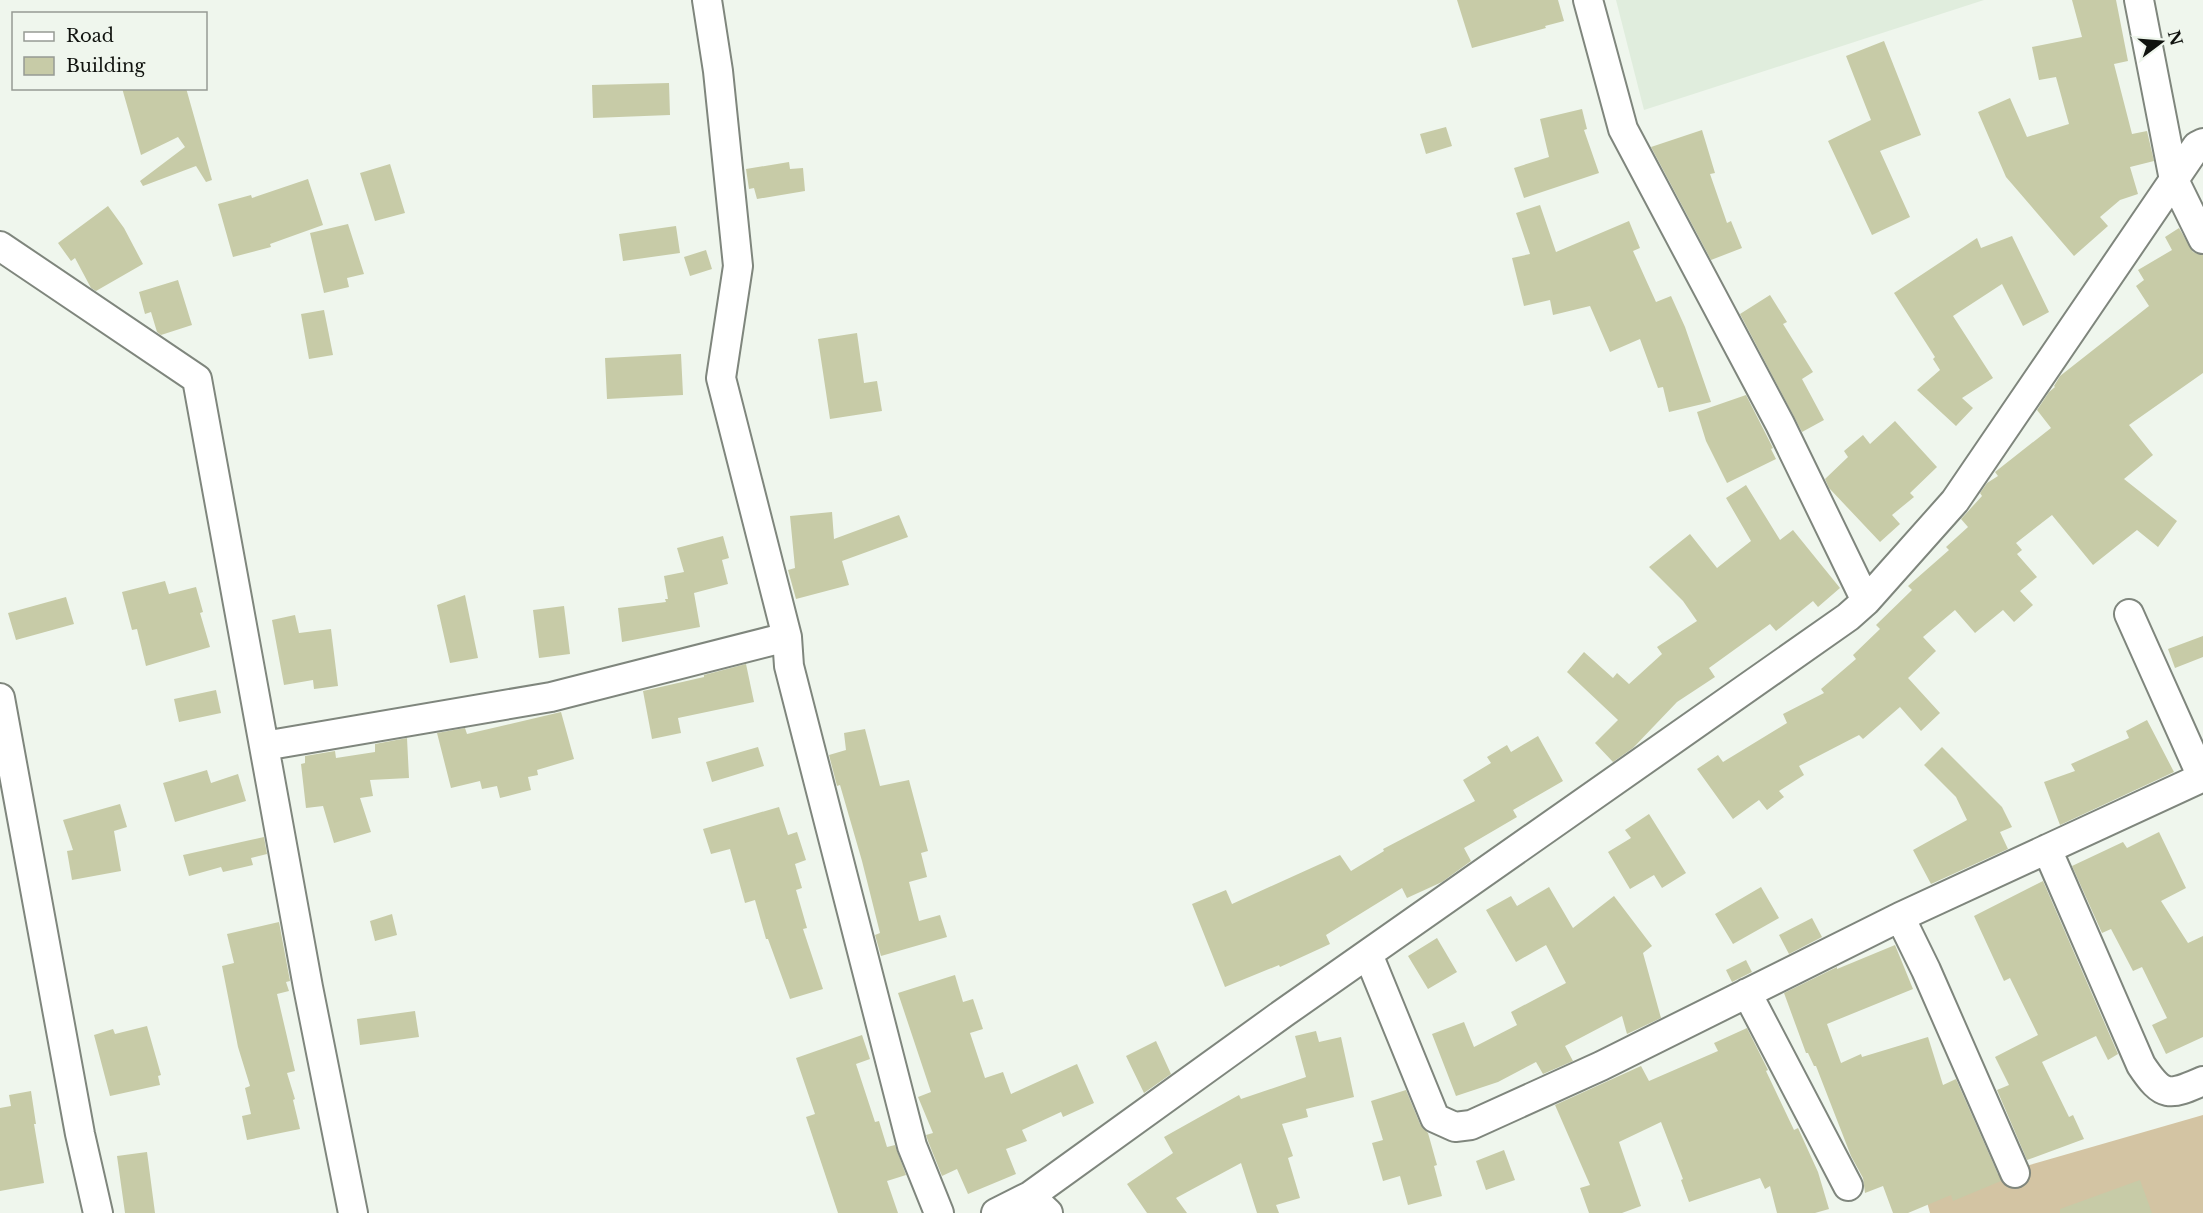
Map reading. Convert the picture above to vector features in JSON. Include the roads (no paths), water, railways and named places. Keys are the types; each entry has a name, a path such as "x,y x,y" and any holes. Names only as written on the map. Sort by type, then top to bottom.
{"street":[{"path":"706,0 718,71 738,266 720,378 788,637 789,666 912,1146 939,1213"},
{"path":"1588,0 1623,129 1780,424 1866,601"},
{"path":"2139,0 2174,180 2203,239"},
{"path":"996,1213 1039,1204 1368,954 1848,617 1866,601 1955,501 2197,146 2203,143"},
{"path":"0,246 197,379 308,987 353,1213"},
{"path":"1368,954 1436,1118 1455,1127 1471,1125 1549,1090 1900,917 2202,777 2129,614"},
{"path":"264,746 551,697 788,637"},
{"path":"0,698 80,1134 98,1213"},
{"path":"2047,849 2141,1065 2153,1083 2163,1091 2177,1092 2203,1082"},
{"path":"1900,917 1926,970 2015,1173"},
{"path":"1748,993 1848,1186"}]}
